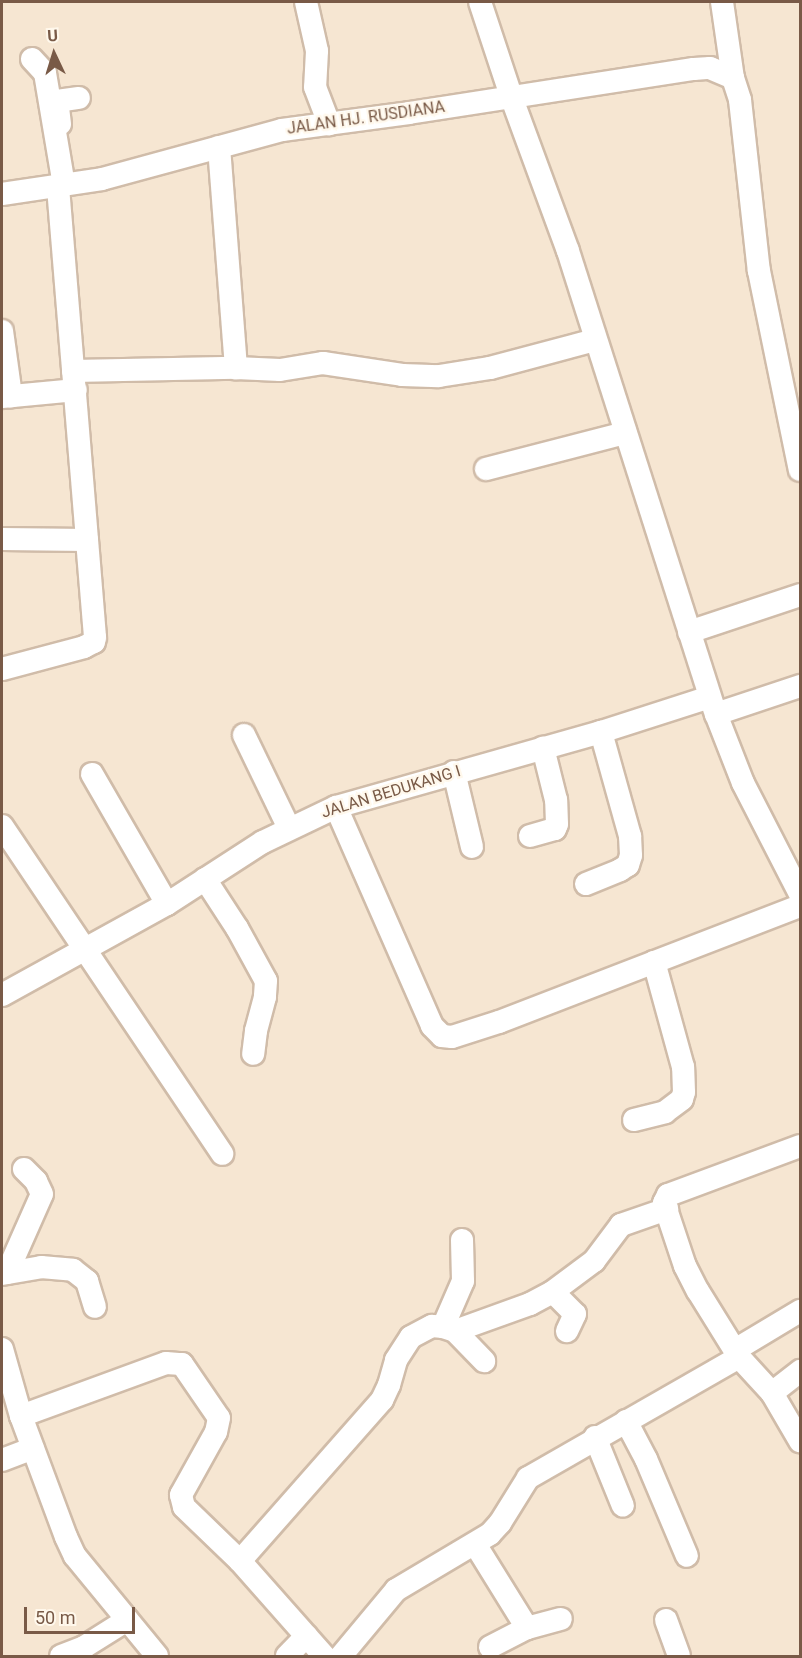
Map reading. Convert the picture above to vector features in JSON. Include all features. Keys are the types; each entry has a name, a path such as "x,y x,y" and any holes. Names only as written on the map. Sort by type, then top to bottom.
{"street":[{"path":"306,2 316,51 315,87 329,124"},
{"path":"480,2 511,96 568,251 713,706 743,783 801,894"},
{"path":"722,2 733,78 740,100 759,271 792,387 801,470"},
{"path":"32,59 45,74 64,185"},
{"name":"JALAN HJ. RUSDIANA","path":"2,194 102,179 282,130 694,69 710,68 733,78"},
{"path":"2,669 84,647 94,642 74,381 64,185 57,101 79,98"},
{"path":"219,147 236,368"},
{"path":"2,331 6,397 74,381 236,368 290,370 323,363 402,375 439,376 490,368 595,340"},
{"path":"486,469 625,434"},
{"path":"2,539 87,540"},
{"path":"689,632 801,595"},
{"name":"JALAN BEDUKANG I","path":"2,995 84,952 167,904 289,828 336,807 601,732 801,686"},
{"path":"586,884 628,865 631,855 630,836 601,732"},
{"path":"244,735 289,828"},
{"path":"531,836 555,829 557,824 556,800 543,748"},
{"path":"454,772 472,847"},
{"path":"92,774 167,904"},
{"path":"336,807 432,1026 442,1036 452,1037 499,1022 801,906"},
{"path":"2,826 84,952 222,1154"},
{"path":"205,879 237,928 266,981 265,998 256,1031 253,1054"},
{"path":"634,1120 665,1112 682,1099 684,1092 683,1067 654,963"},
{"path":"801,1146 668,1195 665,1200 685,1266 737,1354 772,1393 801,1441"},
{"path":"4,1274 42,1194 36,1181 24,1169"},
{"path":"240,1561 382,1400 396,1360 411,1337 432,1326 449,1329 530,1304 553,1292 594,1261 621,1225 666,1209"},
{"path":"449,1329 464,1281 462,1240"},
{"path":"4,1274 41,1267 73,1270 87,1281 96,1307"},
{"path":"553,1292 575,1314 567,1331"},
{"path":"341,1656 396,1590 475,1544 500,1523 528,1478 737,1354 801,1311"},
{"path":"449,1329 484,1361"},
{"path":"2,1349 21,1416 75,1556 157,1656"},
{"path":"21,1416 166,1363 182,1364 219,1418 216,1432 186,1483 182,1502 184,1508 240,1561 324,1656"},
{"path":"772,1393 801,1371"},
{"path":"626,1421 687,1556"},
{"path":"595,1437 623,1506"},
{"path":"2,1460 33,1448"},
{"path":"475,1544 527,1628"},
{"path":"490,1647 527,1628 561,1619"},
{"path":"61,1656 84,1647 127,1620"},
{"path":"666,1620 679,1656"},
{"path":"287,1656 306,1636"}],"shaded area":[{"path":"2,2 800,2 800,1656 2,1656"}]}
